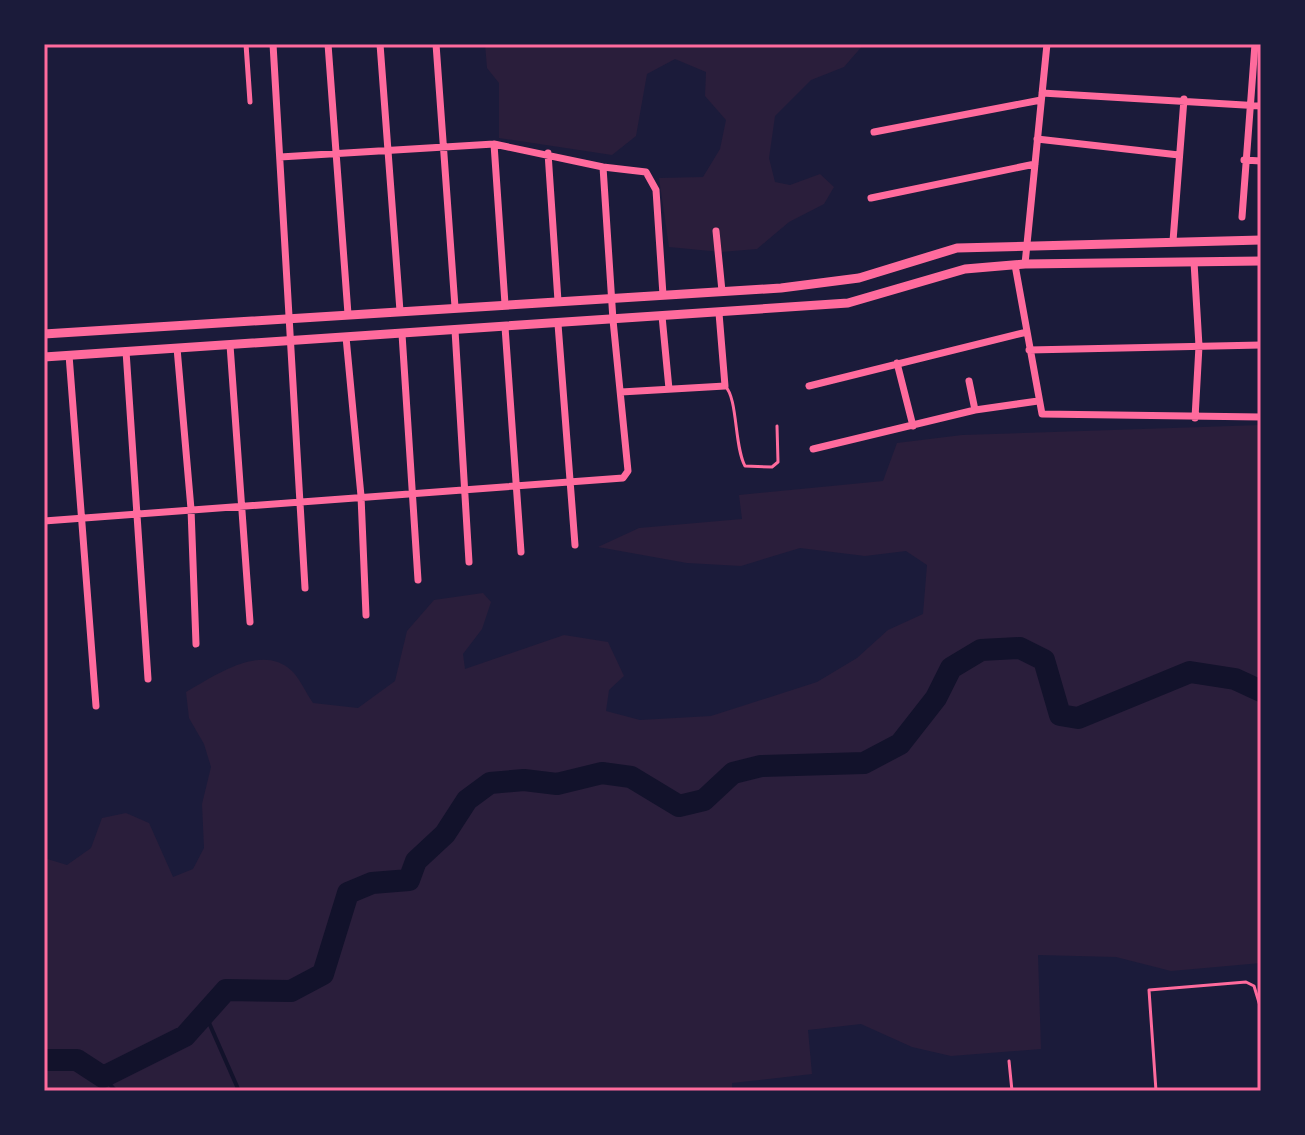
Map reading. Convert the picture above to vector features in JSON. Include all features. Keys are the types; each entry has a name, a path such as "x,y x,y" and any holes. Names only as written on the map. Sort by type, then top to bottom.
{"street":[{"path":"246,44 250,102"},
{"path":"273,44 305,588"},
{"path":"328,44 348,314"},
{"path":"380,44 400,311"},
{"path":"436,44 455,307"},
{"path":"1047,44 1027,244 1020,264 1029,350 1042,414 1261,417"},
{"path":"1242,217 1248,104 1255,44"},
{"path":"874,132 1042,96 1184,99 1261,106"},
{"path":"1173,241 1184,99"},
{"path":"1037,139 1179,155"},
{"path":"280,157 445,144 494,144 603,167 646,172 656,190 663,295"},
{"path":"494,144 505,304"},
{"path":"548,153 558,301"},
{"path":"1244,160 1261,161"},
{"path":"871,198 1035,164"},
{"path":"44,521 619,479 628,471 613,320 603,167"},
{"path":"716,231 722,291"},
{"path":"44,334 722,291 859,278 957,248 1261,240"},
{"path":"44,357 848,303 965,269 1020,264 1261,261"},
{"path":"1194,262 1199,346 1195,418"},
{"path":"621,392 725,386 719,313"},
{"path":"662,316 669,389"},
{"path":"558,324 573,481 575,545"},
{"path":"505,327 519,485 521,552"},
{"path":"455,330 469,562"},
{"path":"809,386 1027,332"},
{"path":"402,334 418,580"},
{"path":"346,337 361,496 366,615"},
{"path":"230,345 250,622"},
{"path":"1029,350 1261,345"},
{"path":"177,348 191,509 196,644"},
{"path":"126,351 148,679"},
{"path":"69,355 96,706"},
{"path":"897,363 913,426"},
{"path":"969,381 975,410"},
{"path":"813,449 975,410 1038,401"}],"lane":[{"path":"725,386 731,392 735,435 745,466 772,467 778,462 777,426"},
{"path":"1156,1091 1149,990 1246,982 1254,986 1261,1009"},
{"path":"1009,1061 1012,1091"}],"shaded area":[{"path":"485,44 864,44 844,67 811,80 775,116 769,158 775,182 790,185 820,174 834,187 824,204 789,222 757,249 721,252 669,247 659,178 703,177 720,149 726,120 705,96 706,72 675,59 647,74 636,136 612,155 499,138 499,83 487,68"},
{"path":"1261,425 1261,963 1171,971 1116,957 1038,955 1041,1049 951,1056 912,1047 861,1024 808,1030 812,1074 732,1083 732,1091 44,1091 44,858 67,865 91,848 102,818 126,813 149,823 173,877 193,869 204,848 202,804 211,767 204,744 189,718 186,692 210,678 238,665 267,660 280,663 292,671 313,703 358,708 395,681 407,631 434,600 483,593 491,602 482,629 463,654 465,669 564,635 608,642 624,676 609,690 606,711 640,720 711,716 817,682 857,658 888,630 923,614 927,565 906,551 865,556 800,548 741,566 687,563 598,547 639,528 742,519 739,495 883,481 897,443 962,435"}],"waterway":[{"path":"44,1060 77,1060 103,1077 185,1036 226,990 291,991 323,974 348,893 372,883 409,880 416,861 445,834 467,800 490,783 524,780 557,784 602,773 631,777 679,806 704,800 733,773 761,766 864,763 900,744 936,698 951,668 981,650 1020,648 1044,660 1060,715 1078,718 1190,672 1235,679 1261,691"},
{"path":"206,1016 239,1091"},
{"path":"103,1077 116,1091"}]}
